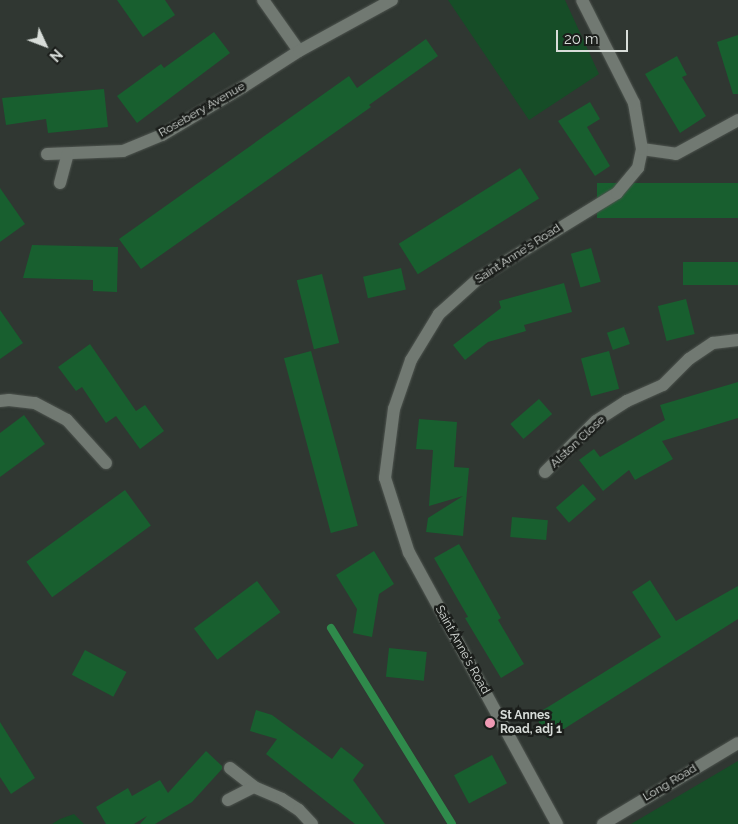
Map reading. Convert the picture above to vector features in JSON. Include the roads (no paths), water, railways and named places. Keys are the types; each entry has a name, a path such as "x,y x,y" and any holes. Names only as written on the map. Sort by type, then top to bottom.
{"street":[{"path":"263,0 299,51"},
{"name":"Rosebery Avenue","path":"47,154 123,150 162,135 299,51 392,0"},
{"path":"582,0 634,104 642,149 676,154 738,120"},
{"name":"Saint Anne's Road","path":"557,824 409,553 384,478 394,409 411,360 439,314 479,278 617,193 638,168 642,149"},
{"path":"60,183 68,154"},
{"name":"Alston Close","path":"545,472 596,421 627,401 663,384 689,359 713,343 738,340"},
{"path":"0,401 9,400 35,403 67,420 106,463"},
{"name":"Long Road","path":"603,824 738,743"},
{"path":"230,768 254,787 282,799 299,810 312,824"},
{"path":"228,800 254,787"}],"waterway":[{"path":"331,628 452,824"}],"place":[{"name":"St Annes Road, adj 1","path":"490,723"}]}
